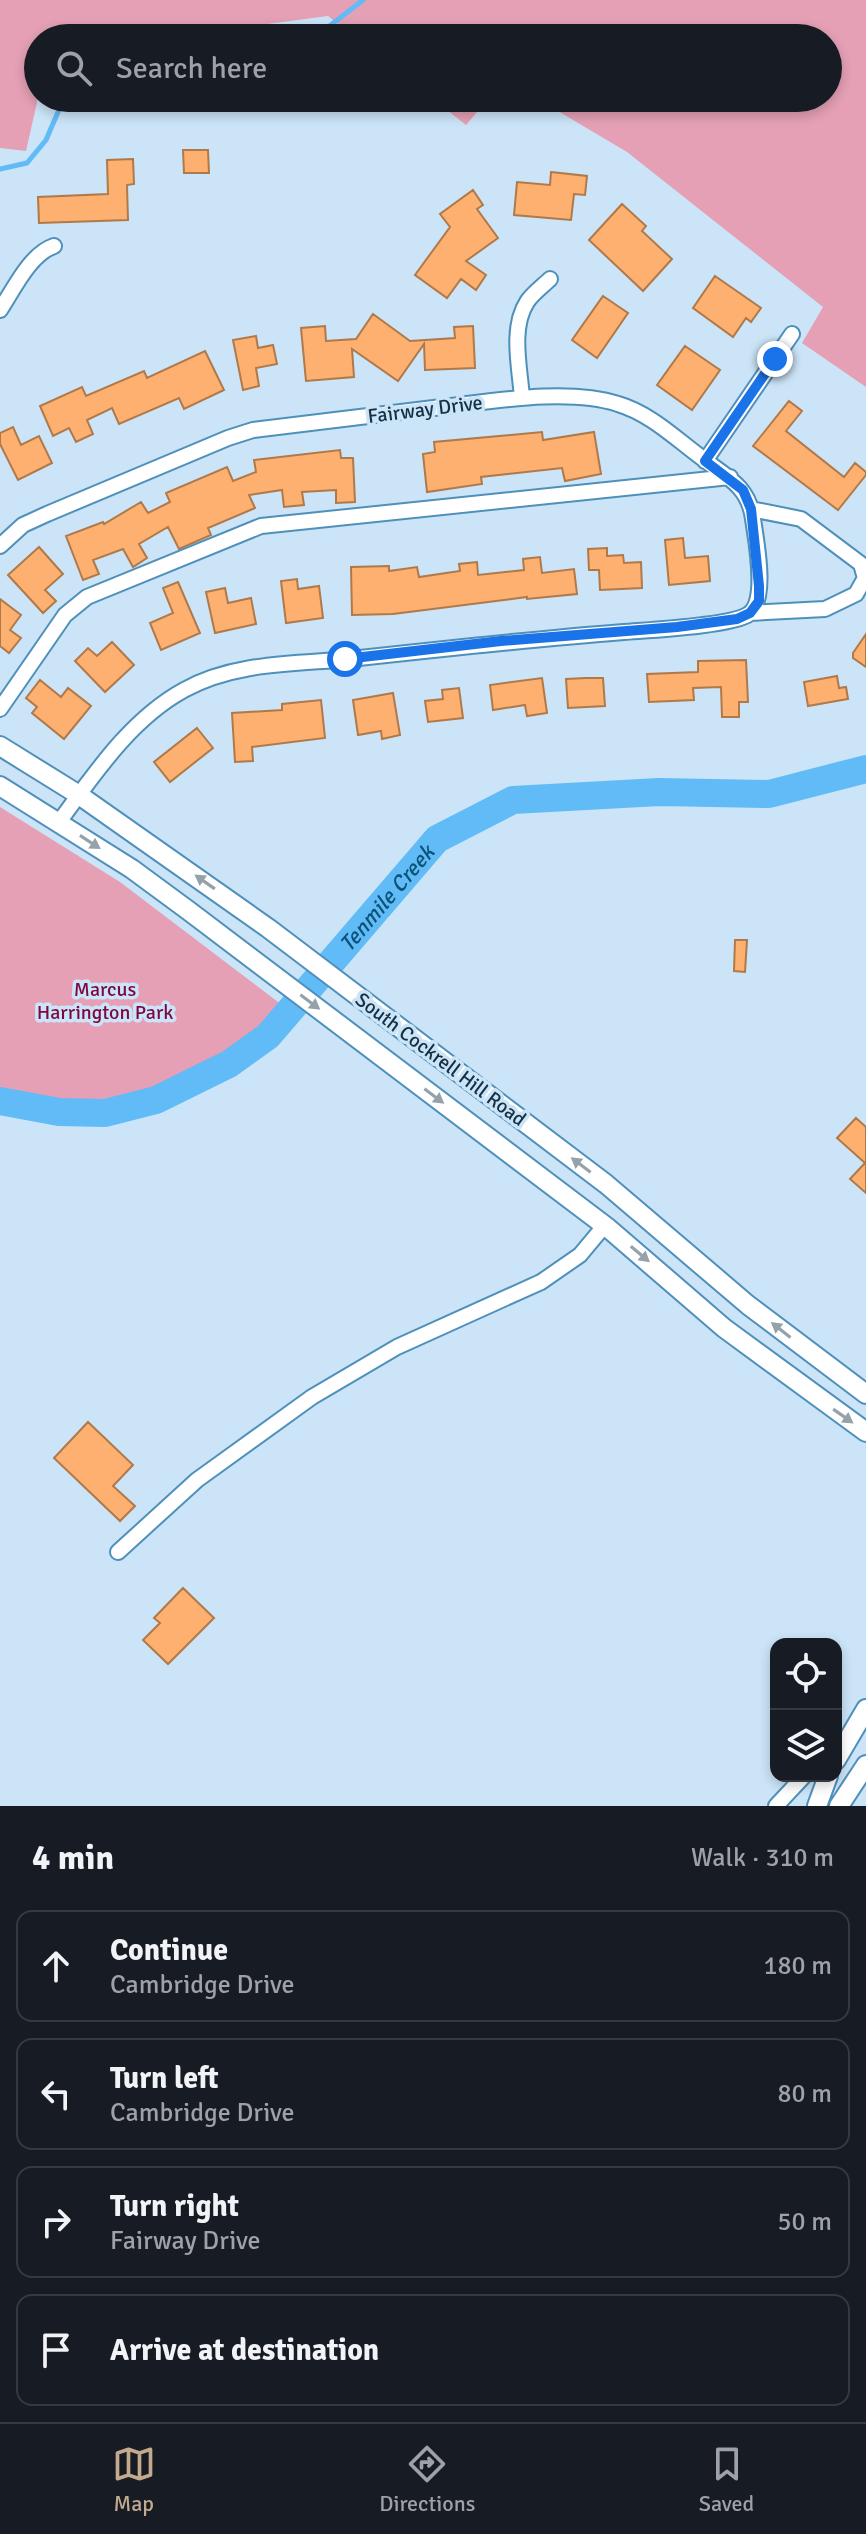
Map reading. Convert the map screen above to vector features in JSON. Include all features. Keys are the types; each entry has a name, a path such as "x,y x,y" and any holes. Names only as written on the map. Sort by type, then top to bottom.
{"main road":[{"name":"South Cockrell Hill Road","path":"0,746 79,795 268,928 631,1203 748,1305 866,1394"},
{"name":"South Cockrell Hill Road","path":"0,786 132,869 248,955 606,1227 724,1328 866,1432"},
{"path":"606,1227 631,1203"},
{"path":"842,1750 866,1709"},
{"path":"839,1806 866,1765"},
{"path":"817,1806 826,1782"}],"street":[{"path":"0,310 44,249 54,246"},
{"path":"522,398 518,339 520,318 527,301 550,279"},
{"path":"705,461 792,334"},
{"name":"Fairway Drive","path":"0,546 23,525 253,430 522,398 586,399 619,404 677,437 730,477"},
{"path":"0,709 65,615 87,597 261,526 730,477 743,490 751,509 759,601 750,613"},
{"path":"59,822 125,736 186,688 220,677 301,661 677,627 737,619 750,613 825,609 856,594 865,578 861,564 801,519 751,509"},
{"path":"118,1552 197,1480 312,1397 397,1347 541,1282 580,1255 606,1227"},
{"path":"776,1806 798,1782"}],"green space":[{"path":"0,0 866,0 866,387 802,343 823,307 627,152 560,112 842,112 842,24 338,24 328,16 267,24 24,24 24,112 35,112 26,151 0,148"},
{"path":"450,112 477,112 466,125"},
{"name":"Marcus Harrington Park","path":"0,807 120,882 282,1005 258,1032 155,1093 107,1107 64,1104 0,1092"}],"building":[{"path":"183,150 208,150 209,173 184,173"},
{"path":"133,159 134,184 127,185 128,220 39,223 38,197 108,194 107,160"},
{"path":"551,172 587,176 585,195 574,194 571,220 514,215 517,182 550,185"},
{"path":"473,190 483,205 477,209 498,238 466,261 486,275 476,290 461,279 447,298 415,275 450,227 440,214"},
{"path":"622,204 646,226 642,231 672,259 643,291 589,240"},
{"path":"715,276 761,308 751,322 746,318 733,337 693,308"},
{"path":"603,296 628,313 597,358 572,340"},
{"path":"373,314 410,341 455,338 454,327 473,326 475,368 425,370 424,344 398,381 352,349 354,377 306,381 301,328 325,326 326,341 356,339"},
{"path":"256,336 258,348 273,345 277,364 256,368 259,386 243,390 233,340"},
{"path":"685,346 720,370 692,410 657,385"},
{"path":"205,351 224,390 184,409 179,398 119,424 112,408 87,420 93,434 76,442 69,428 53,436 40,406 82,387 86,396 144,371 147,378"},
{"path":"789,401 802,411 786,431 844,477 855,463 866,472 838,510 753,446"},
{"path":"13,427 21,445 39,436 52,463 18,480 0,444 0,433"},
{"path":"542,432 543,440 594,432 601,474 565,481 562,468 481,477 482,484 427,492 423,454 435,452 434,442"},
{"path":"340,450 341,458 353,458 355,502 336,503 336,490 302,492 304,505 284,507 282,490 249,495 255,508 208,528 211,535 179,549 168,527 139,544 147,558 133,567 123,549 93,560 99,574 83,580 66,536 104,524 141,502 148,513 170,502 166,493 227,467 233,481 256,472 254,460"},
{"path":"683,538 685,558 708,556 710,581 669,585 665,540"},
{"path":"39,547 63,574 45,590 56,601 43,613 8,575"},
{"path":"607,548 607,556 623,555 624,563 641,562 642,588 600,590 599,570 589,570 588,549"},
{"path":"540,557 542,573 574,569 577,594 527,597 393,614 352,615 351,567 389,566 389,571 417,567 419,577 460,571 459,564 477,562 478,575 524,570 523,559"},
{"path":"297,579 298,589 319,586 323,618 286,623 281,581"},
{"path":"178,582 200,633 161,650 150,623 173,613 163,588"},
{"path":"225,588 228,603 251,598 256,624 215,633 206,592"},
{"path":"0,599 21,615 10,630 21,638 9,653 0,646"},
{"path":"866,634 866,667 853,658 853,653"},
{"path":"112,642 134,665 105,692 75,661 88,648 97,656"},
{"path":"746,660 748,702 739,702 739,717 722,717 721,687 693,688 694,700 649,702 647,674 698,672 698,661"},
{"path":"837,676 839,688 846,687 848,699 808,706 804,682"},
{"path":"542,678 547,713 527,716 525,705 493,710 490,685"},
{"path":"603,678 605,706 568,708 566,679"},
{"path":"40,680 61,697 68,688 91,706 64,739 32,713 37,707 26,698"},
{"path":"459,688 463,718 428,722 425,701 443,699 442,690"},
{"path":"393,693 400,735 382,739 381,731 358,735 353,700"},
{"path":"321,700 325,738 252,747 253,761 235,762 232,713 282,710 282,704"},
{"path":"197,728 213,748 170,782 154,762"},
{"path":"735,940 747,940 745,972 734,971"},
{"path":"856,1118 866,1127 866,1193 850,1179 865,1163 837,1138"},
{"path":"88,1422 133,1465 113,1486 135,1506 120,1521 54,1458"},
{"path":"183,1588 214,1618 168,1664 143,1640 160,1623 154,1618"}],"waterway":[{"path":"332,24 363,0"},
{"path":"0,169 27,163 46,140 58,112"},
{"name":"Tenmile Creek","path":"0,1101 59,1112 105,1113 156,1100 229,1064 268,1036 437,839 513,800 659,792 769,794 866,769"}],"route":[{"path":"345,659 501,641 677,627 737,619 750,613 759,601 751,509 743,490 730,477 705,461 775,359"}]}
